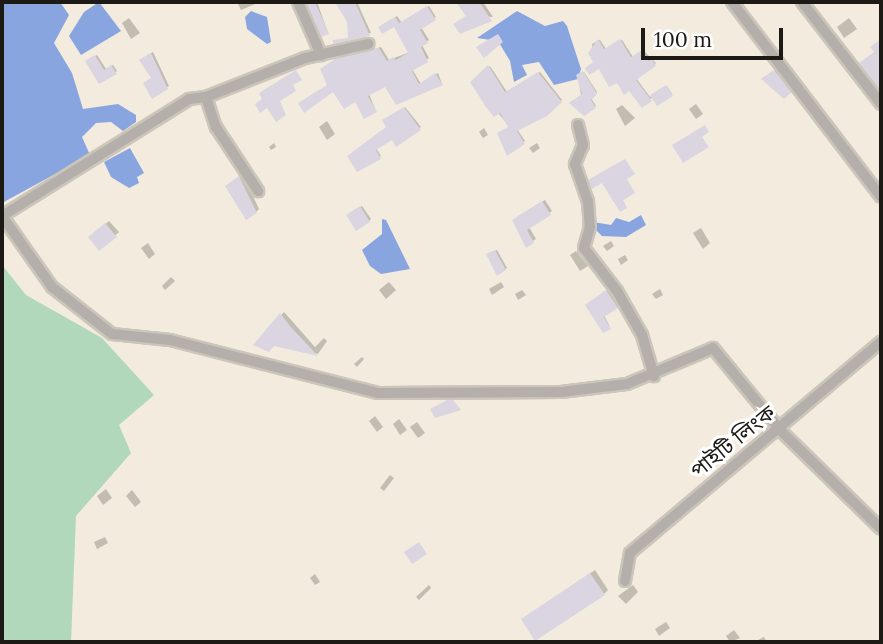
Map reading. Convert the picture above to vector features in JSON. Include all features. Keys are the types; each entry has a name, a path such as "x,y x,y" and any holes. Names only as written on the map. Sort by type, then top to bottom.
{"street":[{"path":"298,2 321,55"},
{"path":"732,2 881,197"},
{"path":"802,2 881,104"},
{"path":"368,44 321,55 206,97 189,99 2,216 52,287 112,334 170,340 378,393 562,391 627,384 654,376 713,348 780,430 881,529"},
{"path":"206,97 216,127 258,191"},
{"path":"578,125 583,145 575,164 587,201 590,228 584,248 617,291 642,335 654,376"},
{"name":"পাইটি লিংক","path":"625,581 630,553 780,430 881,342"}],"green space":[{"path":"2,265 26,295 102,338 154,395 119,425 131,453 76,516 71,642 2,642"}],"water":[{"path":"2,2 60,2 69,15 54,43 72,73 83,109 118,104 136,115 136,122 123,131 111,122 96,123 82,137 90,155 2,203"},
{"path":"99,2 121,31 81,55 69,36 84,12"},
{"path":"251,11 267,17 271,42 267,44 247,29 245,17"},
{"path":"517,11 545,26 563,21 581,69 578,79 554,85 539,62 522,65 527,75 514,82 510,61 498,41 477,38"},
{"path":"130,148 144,173 137,177 139,183 129,188 111,177 104,162"},
{"path":"641,215 646,225 626,237 602,236 593,227 593,222 611,225 616,218 629,222"},
{"path":"382,219 386,220 410,269 381,274 370,266 362,250 382,234"}],"building":[{"path":"315,2 329,34 321,37 307,4"},
{"path":"335,2 355,2 370,36 333,44 333,40 348,38 347,22"},
{"path":"456,2 479,2 492,21 460,34 453,24 466,16"},
{"path":"427,6 436,20 420,30 428,43 421,47 428,62 412,71 419,84 435,73 443,85 396,105 385,87 368,96 377,112 364,119 355,102 344,109 333,92 304,113 298,103 327,85 320,69 335,59 374,48 379,48 387,61 393,57 396,60 408,53 394,27 382,34 378,27 395,17 399,23"},
{"path":"498,34 503,42 484,58 476,47"},
{"path":"598,39 604,49 620,39 631,57 642,50 649,61 652,59 656,66 636,80 652,101 642,108 629,91 624,95 617,83 609,87 599,69 589,75 585,68 593,62 588,53"},
{"path":"881,39 881,92 859,63 874,52 870,47"},
{"path":"151,53 168,89 152,99 143,83 151,78 139,60"},
{"path":"95,55 104,70 111,65 117,74 99,84 85,61"},
{"path":"488,65 505,92 538,72 562,102 547,116 517,131 525,144 507,156 497,133 508,127 500,113 494,117 470,82"},
{"path":"296,70 302,80 293,85 296,91 280,101 286,115 276,122 267,108 260,113 255,104 262,99 259,93"},
{"path":"774,70 792,92 784,99 761,79"},
{"path":"583,71 597,94 591,100 596,108 584,116 569,103 582,94 576,75"},
{"path":"666,85 673,96 657,106 650,95"},
{"path":"404,107 421,130 396,147 392,140 376,150 381,159 357,172 347,156 386,127 382,120"},
{"path":"705,125 709,132 702,137 709,147 683,163 672,145"},
{"path":"625,159 635,174 627,179 635,193 623,200 627,208 620,212 602,183 592,189 588,180"},
{"path":"239,176 257,213 246,220 225,186"},
{"path":"542,201 551,215 527,230 534,243 526,248 512,220"},
{"path":"360,206 370,222 356,231 346,215"},
{"path":"105,223 117,237 99,251 88,237"},
{"path":"495,250 506,270 497,276 486,254"},
{"path":"606,290 618,308 604,317 611,329 603,333 585,305"},
{"path":"280,313 318,356 274,346 269,352 253,345"},
{"path":"447,400 453,400 461,410 435,418 430,409"},
{"path":"419,542 427,554 412,564 404,552"},
{"path":"590,573 605,595 535,641 521,619"}]}
